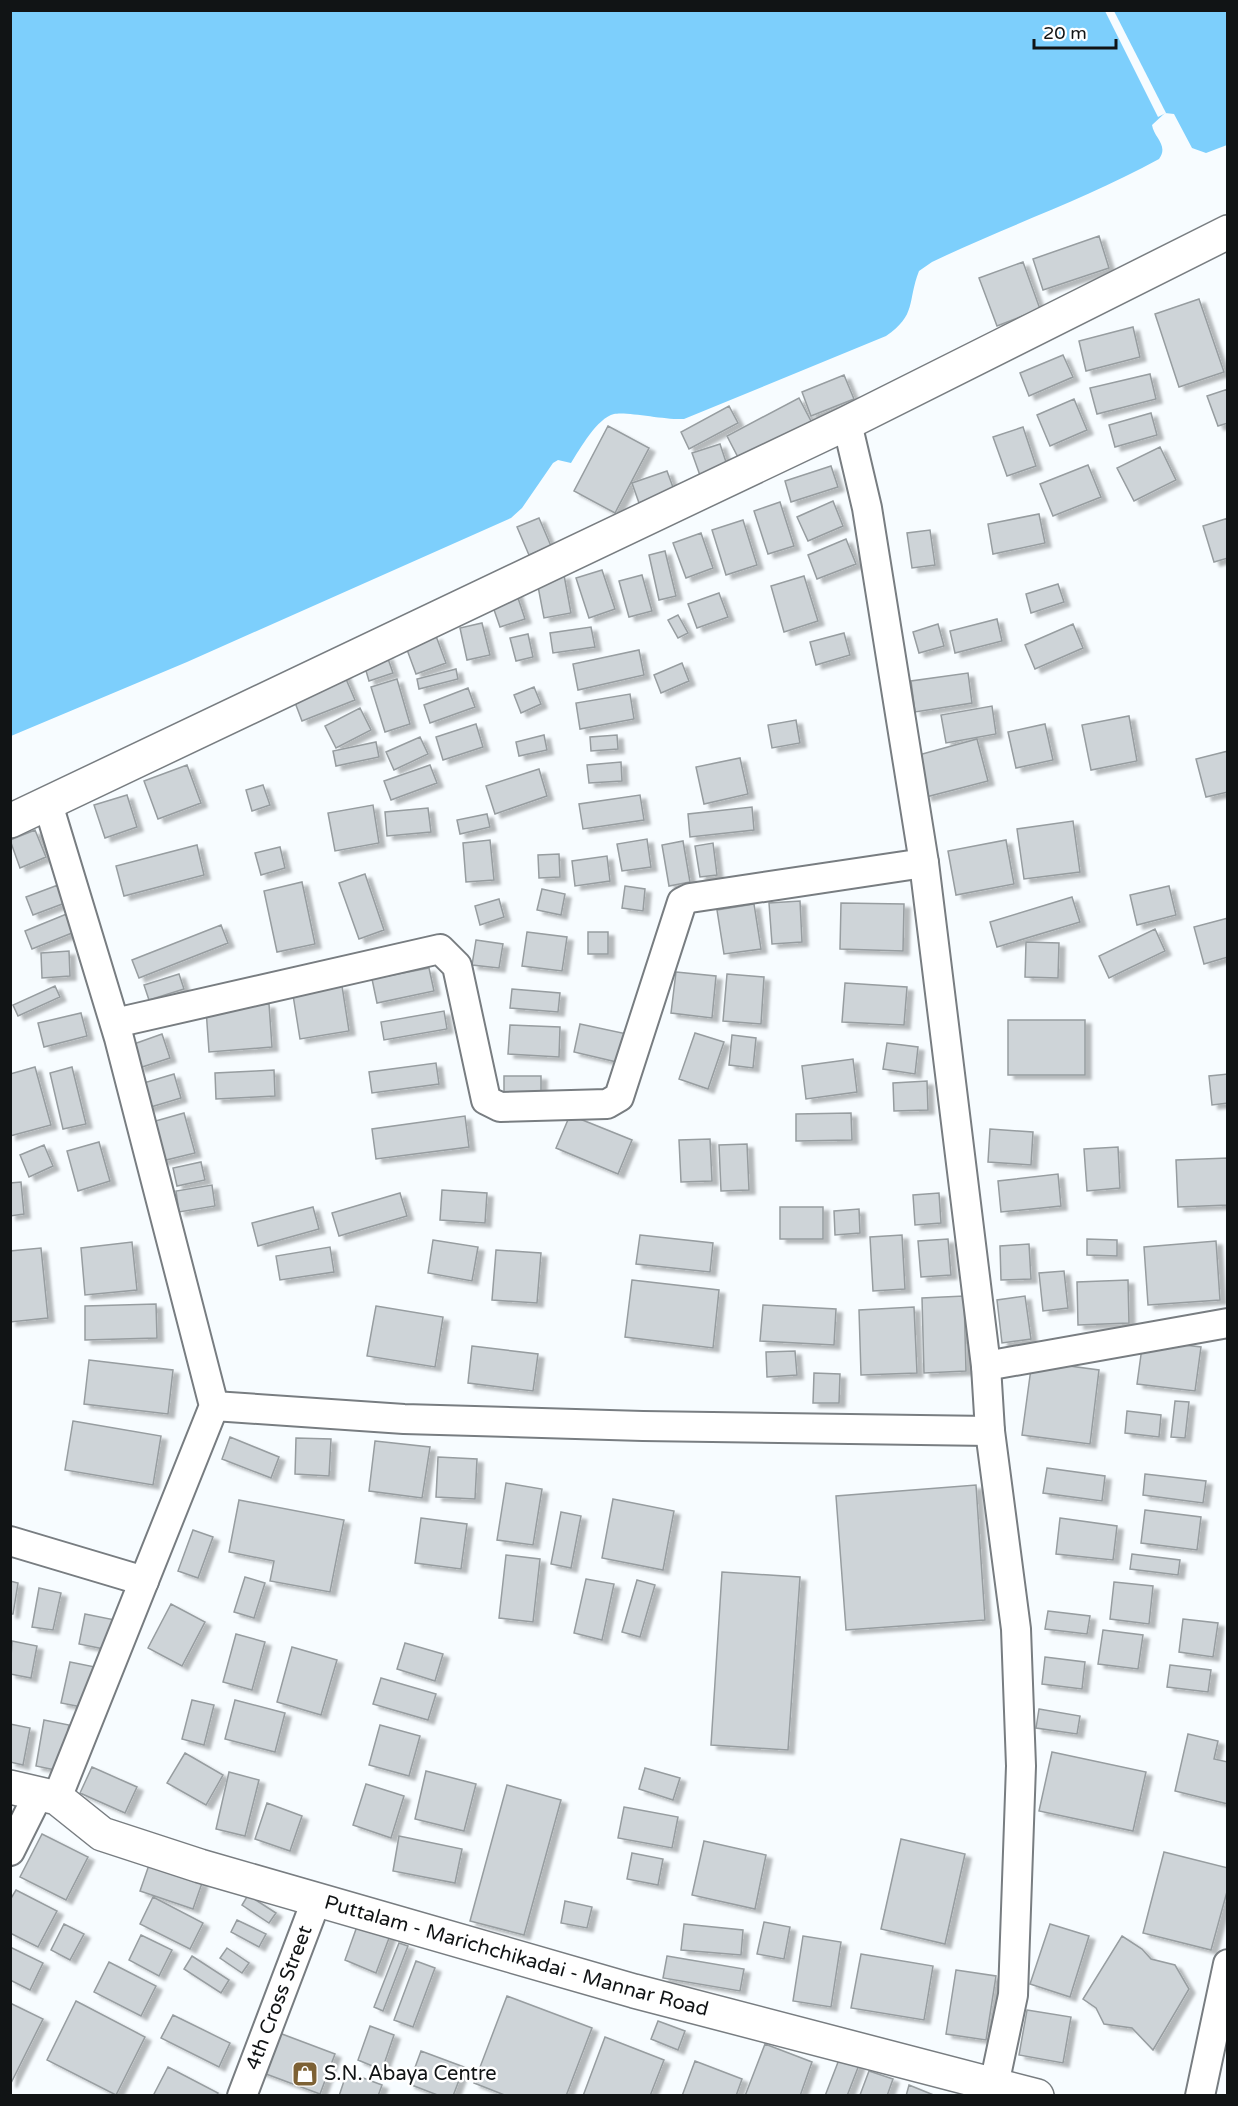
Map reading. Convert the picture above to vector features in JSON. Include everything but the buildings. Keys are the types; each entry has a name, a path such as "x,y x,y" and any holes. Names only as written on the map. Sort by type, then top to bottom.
{"street":[{"path":"10,821 847,423 1227,232"},
{"path":"847,423 867,508 924,863 986,1366 990,1431 1016,1629 1021,1766 1013,1995 994,2085"},
{"path":"10,1851 35,1794 144,1581 214,1406 115,1023 48,804"},
{"path":"115,1023 440,949 457,966 486,1100 500,1107 607,1104 618,1097 682,902 690,898 924,863"},
{"path":"986,1366 1227,1323"},
{"path":"214,1406 428,1420 990,1431"},
{"path":"10,1541 144,1581"},
{"name":"Puttalam - Marichchikadai - Mannar Road","path":"35,1794 102,1834 316,1901 634,1991 1037,2096"},
{"name":"4th Cross Street","path":"242,2096 316,1901"},
{"path":"1200,2096 1227,1964"}],"water":[{"path":"11,11 1227,11 1227,145 1206,153 1192,148 1174,114 1165,113 1152,125 1162,146 1159,159 1075,200 932,262 919,271 910,307 903,321 886,336 684,419 614,414 601,421 571,463 558,460 553,463 522,508 511,518 187,662 11,736"}],"pier":[{"path":"1105,11 1114,11 1166,113 1158,117"}],"place":[{"name":"S.N. Abaya Centre","path":"305,2074"}]}
